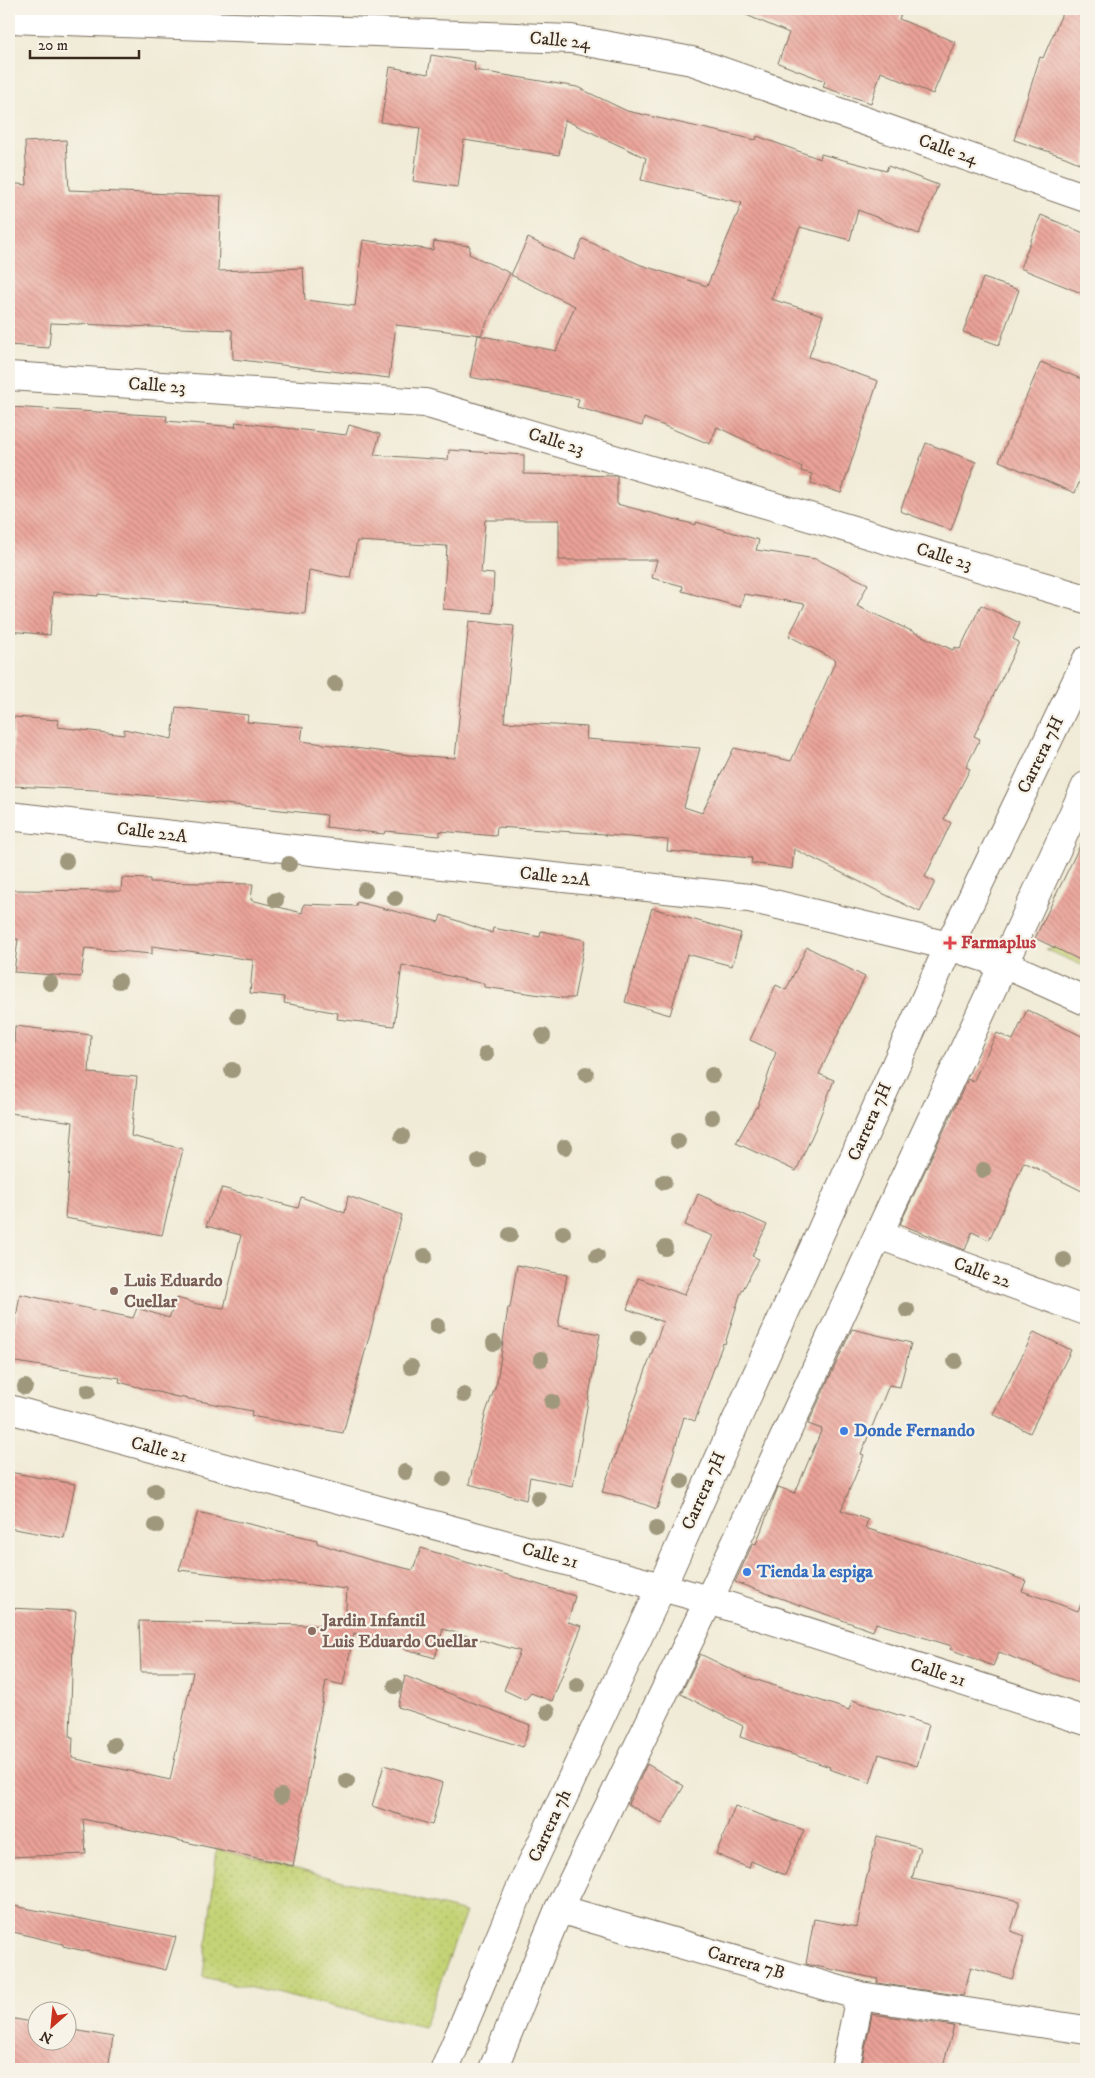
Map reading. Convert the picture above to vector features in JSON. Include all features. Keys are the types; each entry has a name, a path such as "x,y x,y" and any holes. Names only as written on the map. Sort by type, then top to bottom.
{"street":[{"name":"Calle 24","path":"9,19 571,39 692,61 1086,198"},
{"name":"Calle 23","path":"9,376 425,403 1086,600"},
{"name":"Carrera 7H","path":"662,1586 949,946 1086,661"},
{"path":"493,2069 559,1909 709,1600 1086,786"},
{"name":"Calle 22A","path":"9,816 293,849 749,898 949,946 1004,964 1086,1001"},
{"name":"Calle 22","path":"879,1235 1086,1311"},
{"name":"Calle 21","path":"9,1409 662,1586 1086,1721"},
{"name":"Carrera 7h","path":"445,2069 521,1887 662,1586"},
{"name":"Carrera 7B","path":"559,1909 860,1996 1086,2030"},
{"path":"845,2069 860,1996"}],"green space":[{"path":"1086,943 1086,967 1045,949"},
{"path":"217,1849 466,1912 424,2027 203,1977"}],"building":[{"path":"732,9 903,9 899,19 955,42 933,94 881,72 871,103 823,87 825,81 778,63 789,33"},
{"path":"1064,9 1086,9 1086,166 1014,140 1040,57 1043,58"},
{"path":"431,55 475,62 474,70 577,87 627,111 756,140 757,136 820,159 821,154 886,171 888,166 938,185 919,234 858,210 850,240 800,227 771,299 823,315 809,357 878,381 841,493 811,483 812,474 801,471 802,467 717,427 710,444 644,418 642,426 577,407 579,399 470,377 478,335 556,351 575,306 511,275 528,238 574,260 583,239 641,265 707,286 742,203 641,180 646,158 565,120 559,155 464,140 458,187 413,181 420,128 381,122 390,67 428,74"},
{"path":"66,140 69,190 221,196 218,271 303,268 305,300 355,306 363,240 433,250 434,241 470,246 469,254 510,273 481,335 396,325 389,378 233,359 232,330 51,323 49,348 9,345 9,183 27,185 25,142"},
{"path":"1041,215 1086,234 1086,295 1020,268"},
{"path":"983,278 1019,290 999,345 963,332"},
{"path":"1041,362 1086,381 1086,465 1075,493 999,461"},
{"path":"9,407 167,416 166,421 236,427 235,422 346,435 349,425 380,434 374,455 448,460 449,450 524,455 524,474 617,476 617,504 696,525 696,522 759,540 756,550 816,559 868,584 857,606 953,650 955,647 960,649 981,605 1020,623 1013,639 1019,642 974,736 980,739 966,767 970,769 944,819 951,823 925,877 935,882 920,912 794,849 792,869 751,863 752,858 667,851 668,840 497,827 496,836 440,831 440,836 385,831 384,834 326,827 327,815 95,790 13,786 13,717 59,720 58,727 124,735 124,729 172,739 176,707 248,715 247,722 303,727 301,741 408,755 455,758 469,621 514,626 504,722 587,727 586,739 700,748 684,807 702,813 734,748 791,761 836,660 789,636 805,604 744,594 740,607 682,591 683,586 652,578 657,560 559,560 559,520 485,520 481,573 494,574 492,613 443,609 447,546 357,541 350,578 309,570 305,614 98,594 98,596 53,592 50,635 9,631"},
{"path":"926,443 976,462 951,530 900,511"},
{"path":"1086,833 1086,963 1035,938"},
{"path":"122,878 150,879 150,882 253,884 251,900 302,913 304,904 356,906 357,902 439,922 441,915 492,933 493,928 540,937 541,931 585,940 574,998 484,987 484,984 402,965 394,1026 337,1019 338,1013 284,1003 285,997 250,993 253,960 152,946 152,954 85,948 81,977 14,972 18,939 9,940 10,890 121,891"},
{"path":"652,908 741,933 732,966 687,954 670,1015 625,1002"},
{"path":"807,947 865,977 819,1074 834,1080 816,1127 796,1171 736,1143 757,1108 776,1052 750,1040 776,985 786,990"},
{"path":"1027,1010 1086,1038 1086,1193 1024,1162 989,1240 972,1232 965,1250 900,1224 968,1079 973,1082 997,1033 1013,1040"},
{"path":"15,1026 91,1035 89,1073 137,1077 131,1136 183,1149 162,1235 65,1218 73,1122 10,1113"},
{"path":"222,1188 298,1208 301,1197 345,1213 348,1196 402,1215 343,1433 251,1416 252,1411 173,1396 119,1382 120,1378 9,1361 20,1294 133,1318 137,1308 169,1318 177,1298 197,1304 224,1308 241,1235 206,1226"},
{"path":"698,1194 767,1225 752,1256 759,1259 740,1295 725,1344 723,1343 695,1421 684,1417 657,1509 621,1496 602,1492 663,1322 627,1309 638,1278 684,1295 713,1236 685,1225"},
{"path":"517,1265 567,1275 558,1326 600,1334 573,1486 530,1477 526,1500 469,1484 486,1412 497,1382 508,1308 510,1308"},
{"path":"852,1329 911,1343 900,1387 889,1385 861,1454 864,1455 841,1510 868,1520 865,1528 976,1562 1026,1581 1022,1591 1078,1611 1083,1599 1086,1600 1086,1686 999,1652 993,1666 950,1649 952,1646 876,1623 873,1631 735,1582 753,1543 756,1544 778,1487 795,1493 822,1429 808,1424"},
{"path":"1034,1332 1071,1350 1030,1433 993,1414"},
{"path":"9,1472 75,1484 64,1538 9,1528"},
{"path":"198,1512 317,1540 317,1543 370,1560 413,1570 421,1548 575,1596 568,1622 582,1626 552,1701 531,1693 525,1700 504,1690 520,1651 443,1629 435,1658 354,1633 343,1685 326,1681 293,1866 83,1819 86,1854 9,1857 9,1608 76,1611 73,1642 70,1737 73,1737 72,1758 170,1780 193,1672 141,1672 139,1621 345,1626 347,1589 179,1570"},
{"path":"700,1654 745,1676 849,1710 852,1700 929,1725 917,1766 879,1754 870,1783 829,1769 830,1767 740,1737 743,1726 681,1694"},
{"path":"405,1676 530,1725 523,1747 398,1707"},
{"path":"647,1764 684,1786 662,1824 628,1804"},
{"path":"384,1765 443,1783 432,1825 372,1806"},
{"path":"735,1806 804,1830 785,1875 751,1861 749,1868 716,1854"},
{"path":"877,1836 920,1847 912,1879 1020,1901 1011,1931 1025,1936 1012,1979 971,1967 963,1996 877,1983 878,1979 806,1964 814,1919 857,1927"},
{"path":"9,1905 176,1937 166,1970 63,1946 63,1944 9,1931"},
{"path":"872,2014 954,2026 942,2069 861,2069"},
{"path":"9,2018 28,2021 28,2050 78,2050 78,2031 113,2037 108,2069 9,2069"}],"place":[{"name":"Farmaplus","path":"950,943"},
{"name":"Luis Eduardo Cuellar","path":"114,1291"},
{"name":"Donde Fernando","path":"844,1431"},
{"name":"Tienda la espiga","path":"747,1572"},
{"name":"Jardin Infantil Luis Eduardo Cuellar","path":"312,1631"}]}
